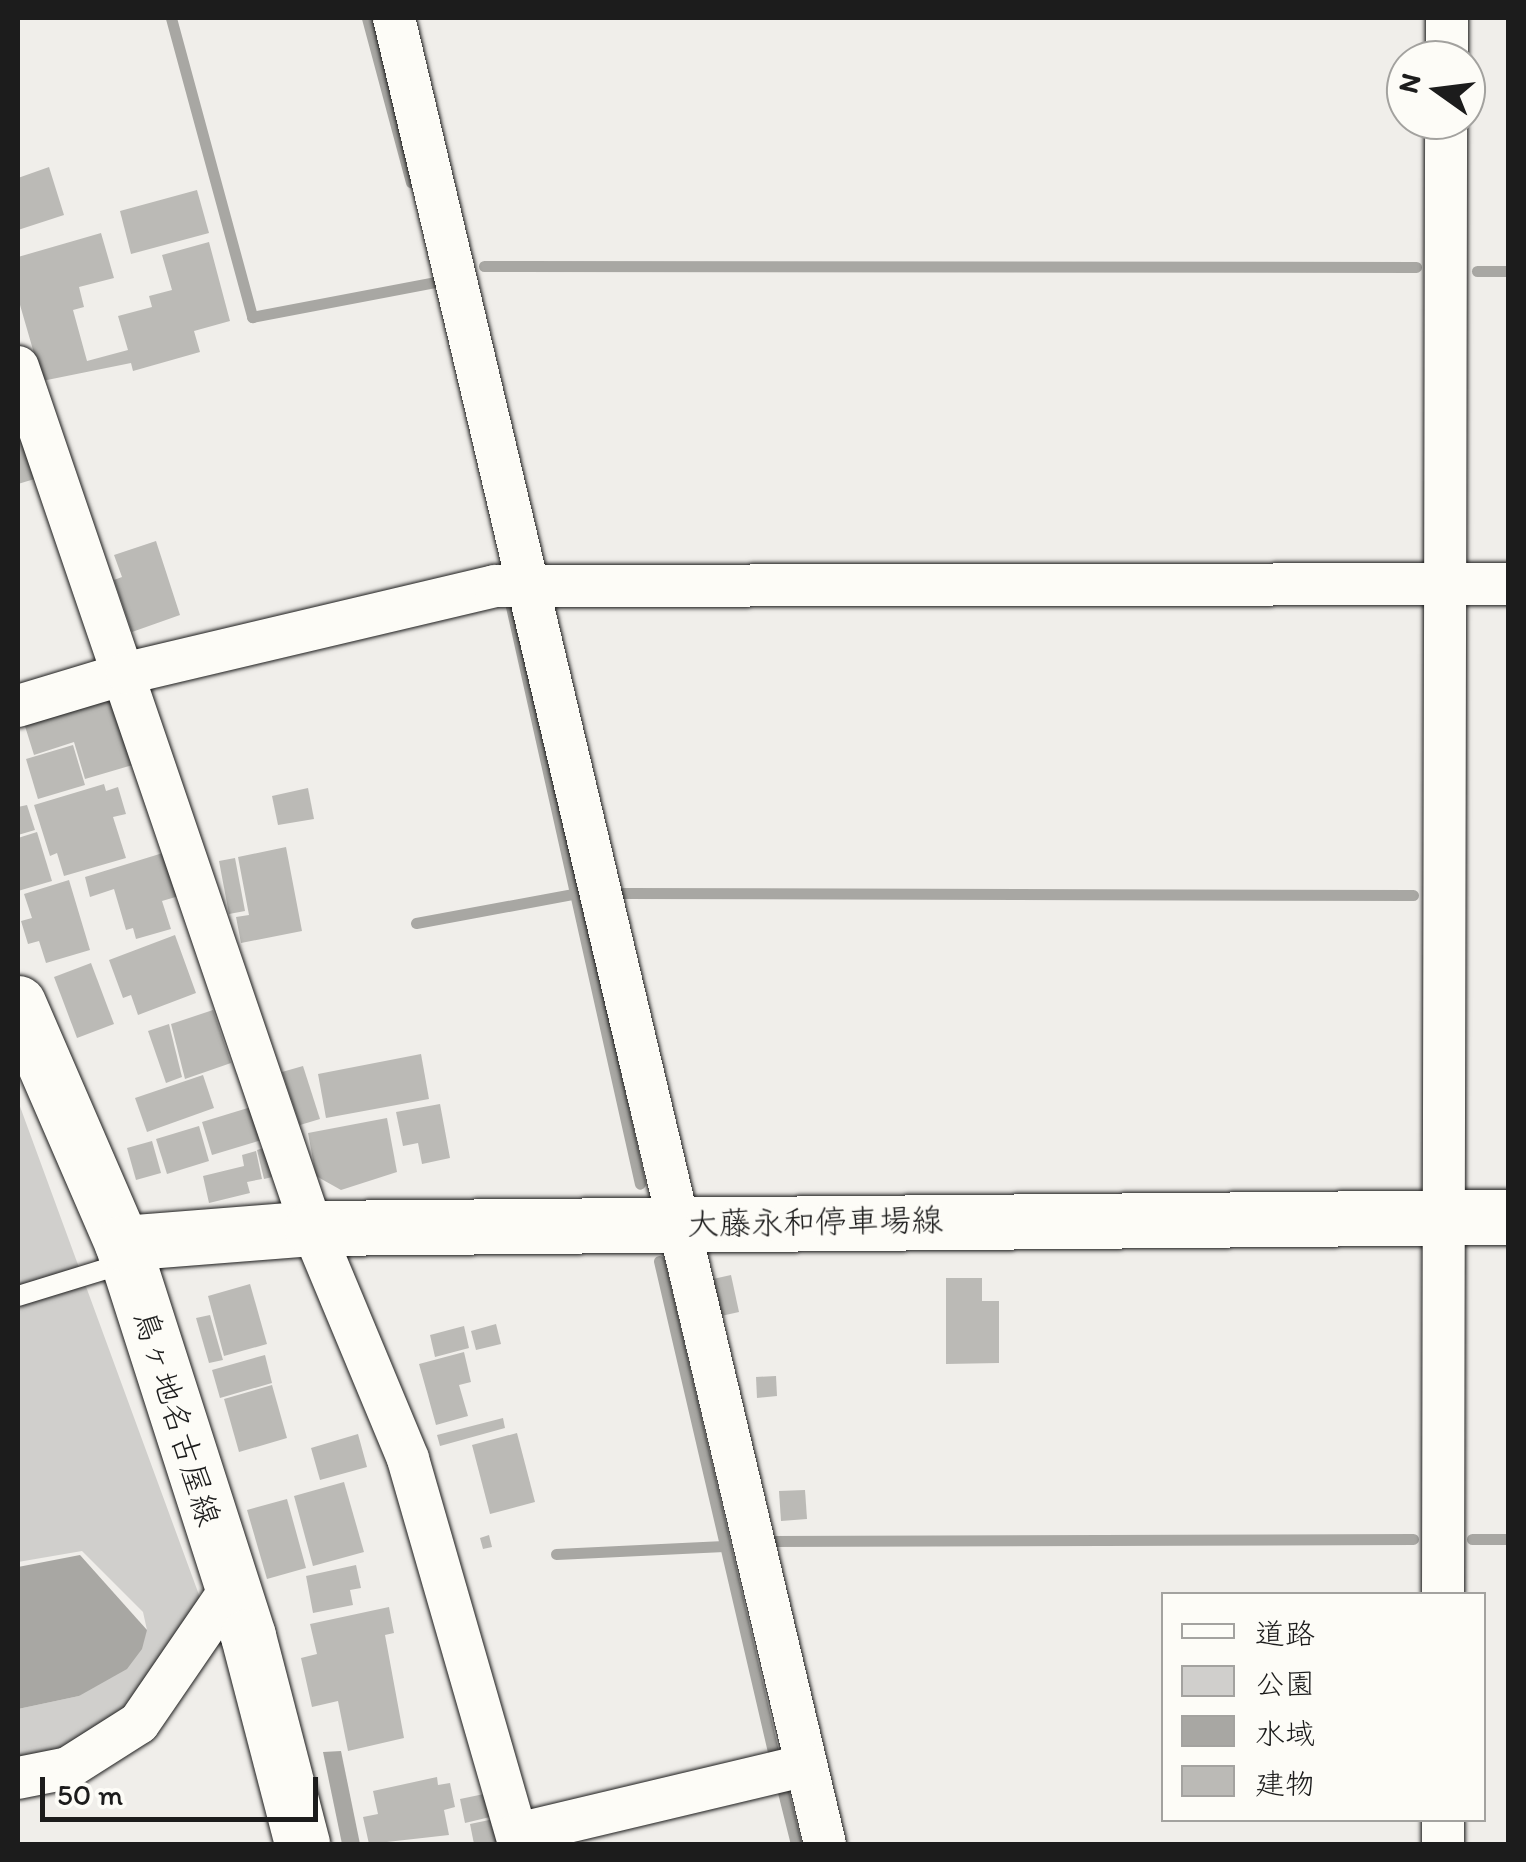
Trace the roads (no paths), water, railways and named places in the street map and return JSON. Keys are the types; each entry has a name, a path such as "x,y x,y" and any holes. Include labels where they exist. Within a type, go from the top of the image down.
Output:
{"main road":[{"name":"鳥ヶ地名古屋線","path":"18,1002 125,1252 230,1590 302,1844"},
{"name":"大藤永和停車場線","path":"125,1252 312,1228 1508,1217"}],"street":[{"path":"394,18 674,1223 825,1844"},
{"path":"1443,1592 1446,140"},
{"path":"18,367 127,673 312,1228 408,1459 518,1839 806,1765"},
{"path":"18,706 127,673 494,586 1508,584"},
{"path":"18,1778 68,1768 138,1724 230,1590"}],"lane":[{"path":"18,1296 125,1252"}],"water":[{"path":"80,1555 147,1630 142,1649 127,1669 79,1696 18,1709 18,1567"},
{"path":"341,1751 360,1844 342,1844 323,1752"}],"waterway":[{"path":"171,18 252,317 435,282"},
{"path":"367,18 411,182"},
{"path":"484,266 1416,267"},
{"path":"1477,271 1508,271"},
{"path":"510,602 640,1184"},
{"path":"623,893 1413,895"},
{"path":"416,923 573,894"},
{"path":"659,1261 774,1756"},
{"path":"771,1541 1413,1539"},
{"path":"1472,1539 1508,1539"},
{"path":"556,1554 724,1546"},
{"path":"780,1780 796,1844"}]}
